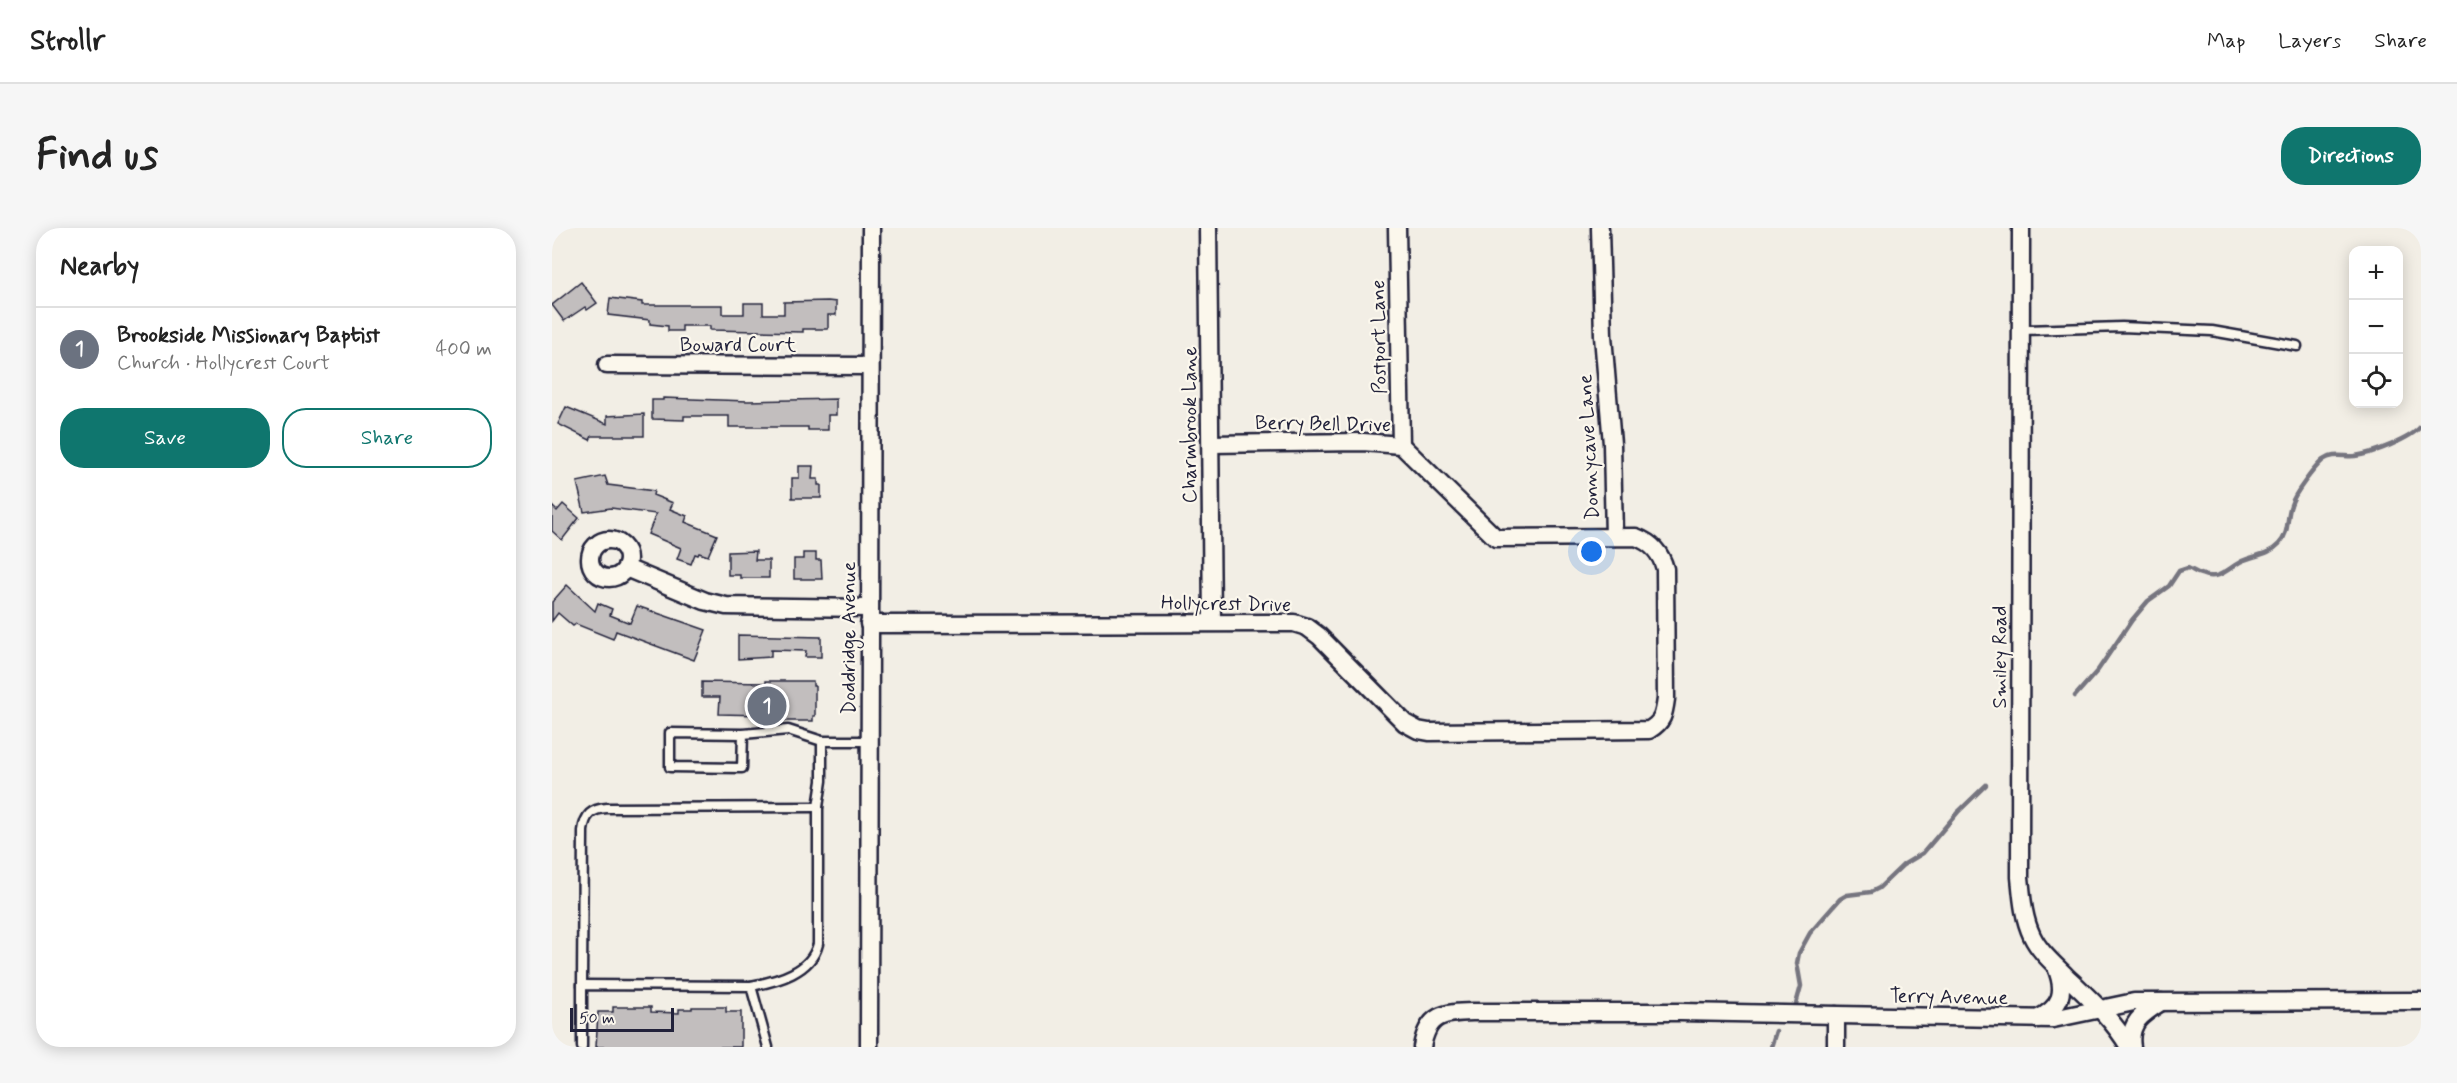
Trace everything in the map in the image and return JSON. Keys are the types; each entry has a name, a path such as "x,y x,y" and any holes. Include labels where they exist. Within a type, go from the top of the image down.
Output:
{"street":[{"name":"Doddridge Avenue","path":"869,1047 871,228"},
{"name":"Charmbrook Lane","path":"1208,228 1212,622"},
{"name":"Postport Lane","path":"1397,228 1401,446"},
{"name":"Donnycave Lane","path":"1600,228 1603,336 1612,454 1614,537 1636,537 1650,544 1659,554 1665,569 1666,699 1664,716 1659,725 1649,730"},
{"name":"Smiley Road","path":"2021,228 2020,877 2023,910 2032,937 2056,966 2101,1010 2131,1047"},
{"name":"Boward Court","path":"607,365 869,366"},
{"name":"Berry Bell Drive","path":"1211,444 1363,442 1401,446 1496,538 1614,537"},
{"name":"Hollycrest Drive","path":"626,568 705,601 726,606 869,616 1294,623 1307,627 1319,636 1405,723 1418,730 1429,732 1649,730"},
{"path":"2037,1019 2053,1011 2059,1000 2061,980 2056,966"},
{"name":"Terry Avenue","path":"1422,1047 1425,1030 1431,1022 1441,1016 1474,1012 1680,1012 2053,1019 2134,1002 2421,1001"},
{"path":"2131,1047 2130,1036 2138,1017 2161,1002"},
{"path":"1836,1016 1836,1047"}],"lane":[{"path":"2021,330 2122,327 2212,331 2297,346"},
{"path":"743,734 742,768 670,767 670,734 743,734 788,730 822,741 869,741"},
{"path":"582,985 752,986 779,979 803,968 816,953 818,944 818,807 822,781 822,741"},
{"path":"582,1047 583,831 584,820 590,812 607,808 818,807"},
{"path":"752,986 768,1047"}],"building":[{"path":"581,282 597,303 587,310 585,307 564,321 552,305"},
{"path":"610,298 642,302 642,305 722,305 722,314 744,314 744,303 763,303 763,314 784,314 784,302 828,301 836,302 836,315 828,315 828,329 803,329 803,332 710,330 710,326 682,326 682,331 668,331 668,326 650,324 650,320 608,315"},
{"path":"663,398 748,401 836,399 836,415 828,415 828,430 808,430 808,427 729,427 729,416 684,416 684,420 652,419 652,400 663,400"},
{"path":"566,407 607,424 607,416 644,414 644,436 592,436 590,440 558,424"},
{"path":"799,466 813,466 812,479 818,479 818,485 821,485 821,498 792,498 792,478 799,478"},
{"path":"605,476 608,485 654,491 653,495 673,503 670,509 687,516 685,522 717,535 708,556 695,554 691,564 677,559 681,548 648,534 656,514 611,508 584,512 577,482"},
{"path":"563,504 579,518 562,540 552,531 552,506 557,511"},
{"path":"756,551 755,560 769,560 769,578 740,578 740,575 728,575 728,552"},
{"path":"803,553 816,553 816,560 821,560 822,579 794,579 794,559 803,559"},
{"path":"567,585 595,611 598,603 612,609 610,615 630,623 637,606 706,630 694,660 616,631 613,639 576,624 573,626 558,613 552,621 552,602"},
{"path":"738,635 821,637 821,657 805,657 806,651 771,650 771,657 738,659"},
{"path":"766,681 813,681 815,716 813,716 813,721 779,721 779,724 764,726 764,715 719,714 720,697 702,697 702,682 766,683"},
{"path":"613,1007 651,1007 651,1012 679,1013 679,1009 692,1009 692,1007 726,1007 726,1012 741,1012 741,1047 596,1047 598,1012 613,1012"}],"waterway":[{"path":"2075,696 2098,670 2132,620 2148,601 2169,586 2179,571 2188,568 2207,576 2218,575 2242,561 2271,550 2285,535 2296,494 2323,460 2335,456 2362,455 2380,449 2409,436 2421,426"},
{"path":"1796,1004 1801,986 1797,963 1799,953 1810,933 1840,899 1847,895 1871,892 1879,888 1903,865 1923,853 1958,812 1986,785"},
{"path":"1771,1047 1776,1031"}],"place":[{"name":"Brookside Missionary Baptist","path":"767,706"}]}
